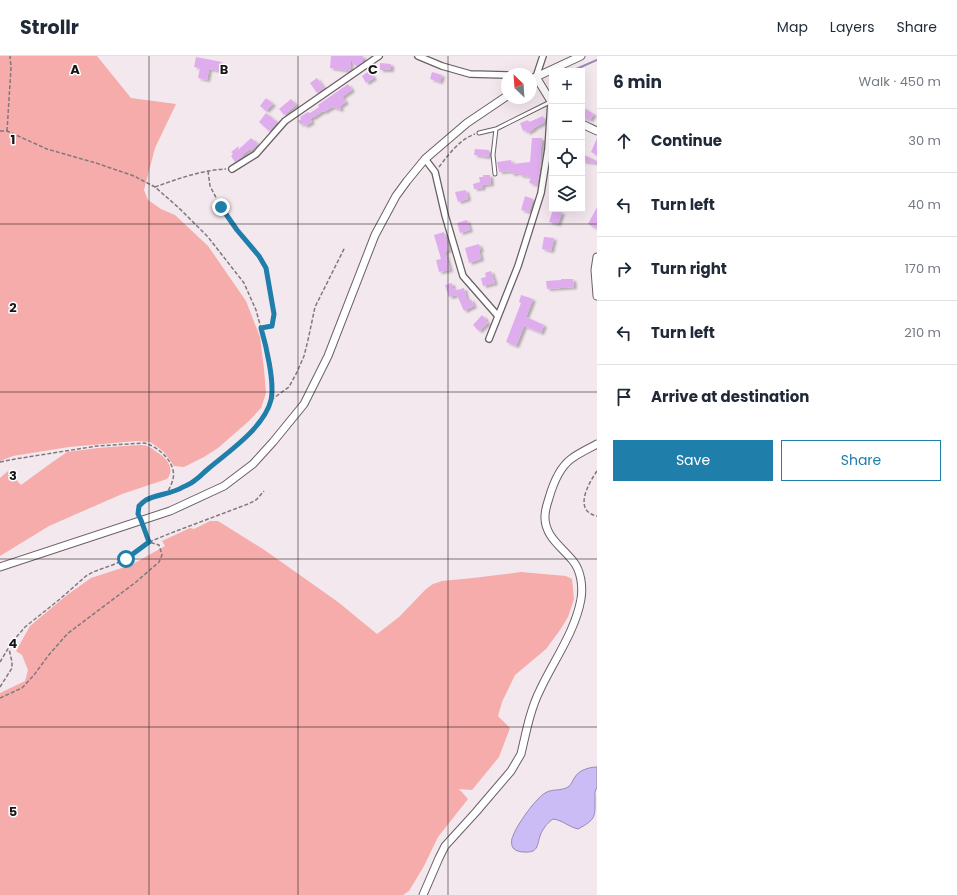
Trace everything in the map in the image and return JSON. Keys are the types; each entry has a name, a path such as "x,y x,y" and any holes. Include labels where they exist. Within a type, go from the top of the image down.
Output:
{"street":[{"path":"232,169 256,154 285,121 379,56"},
{"path":"418,56 442,66 470,74 501,75"},
{"path":"537,69 543,56"},
{"path":"537,76 581,56"},
{"path":"537,83 549,98"},
{"path":"0,566 170,511 224,486 253,464 304,404 328,356 375,235 396,196 406,181 425,160 467,123 501,100"},
{"path":"489,339 518,266 541,193 548,149 552,104"},
{"path":"585,126 597,132"},
{"path":"425,160 435,172 463,276 498,316"},
{"path":"597,257 595,270 597,296"},
{"path":"424,895 438,858 445,846 476,812 518,761 532,710 539,691 578,612 581,597 580,576 573,561 556,544 550,534 544,517 550,494 557,475 562,468 570,460 597,444"}],"lane":[{"path":"479,133 496,129 549,103"},
{"path":"495,174 493,155 496,129"}],"path":[{"path":"7,131 11,68 10,56"},
{"path":"0,131 7,131 47,150 96,162 134,176 155,187 179,208 208,237 226,258 244,283 256,310 271,372 271,400 266,411 252,431 195,481 181,489 145,500 139,506 138,514 149,542"},
{"path":"435,172 451,150 468,137 479,133"},
{"path":"155,187 216,169 232,169"},
{"path":"208,171 210,186 221,207 237,230 259,256 266,268 274,314 272,326 261,328"},
{"path":"271,400 289,387 297,372 304,356 315,307 345,248"},
{"path":"0,462 97,446 144,443 151,445 162,452 172,466 174,472 173,479 167,493"},
{"path":"597,471 593,476 585,494 584,505 588,512 597,516"},
{"path":"0,662 25,626 60,599 86,576 126,559 149,542 248,504 256,500 264,491"},
{"path":"0,698 22,688 66,634 136,582 160,562 162,555 158,545 149,542"},
{"path":"0,687 12,668 9,648"}],"shaded area":[{"path":"0,56 97,56 131,98 176,104 155,148 144,190 148,200 161,209 175,215 208,246 246,301 260,337 266,393 261,408 249,421 218,448 184,467 174,466 164,452 150,442 136,441 69,447 13,456 0,461"},
{"path":"139,445 150,447 163,456 170,467 170,475 167,479 122,494 49,526 0,556 0,478 8,471 21,485 67,452"},
{"path":"210,521 218,521 263,549 338,602 377,634 399,617 426,589 433,584 442,581 521,572 566,576 572,579 574,599 568,617 560,630 546,649 515,675 502,702 498,716 510,728 499,757 472,790 459,789 468,799 438,837 424,866 409,891 403,895 0,895 0,693 25,681 28,670 22,655 16,651 30,626 67,595 91,578 131,565 165,546 162,541 190,528 194,529"},
{"path":"597,767 595,813 589,822 578,829 553,819 543,829 534,850 523,852 517,851 513,848 512,838 515,831 527,812 538,799 547,792 568,787 582,771 588,768"}],"building":[{"path":"331,56 363,56 363,62 359,65 354,65 351,59 350,71 330,68"},
{"path":"196,57 222,62 220,71 209,69 207,80 198,78 200,68 194,67"},
{"path":"380,63 391,64 391,70 380,70"},
{"path":"369,71 374,78 366,83 362,76"},
{"path":"432,72 442,75 440,82 430,79"},
{"path":"317,78 324,88 317,93 310,83"},
{"path":"348,84 352,90 342,97 346,102 340,106 341,110 332,107 310,119 312,122 305,126 303,123 301,125 298,121 301,119 300,117 319,107 318,105"},
{"path":"266,98 273,104 266,111 260,106"},
{"path":"291,99 296,105 284,115 279,109"},
{"path":"585,109 594,114 590,120 586,119"},
{"path":"266,113 277,122 269,131 259,122"},
{"path":"543,116 545,122 527,133 526,130 523,131 520,123 528,120 529,122"},
{"path":"251,138 258,144 235,162 231,156 233,154 231,152 239,146 238,150"},
{"path":"532,138 542,138 540,169 537,185 529,183 531,177 519,175 520,173 511,174 511,171 499,172 497,162 511,160 512,164 530,162"},
{"path":"597,138 597,155 591,152"},
{"path":"475,149 489,150 488,157 474,155"},
{"path":"585,155 597,161 597,163 585,161"},
{"path":"483,175 490,175 491,184 482,185 483,188 474,189 473,184 480,182 479,177 483,177"},
{"path":"466,190 468,199 458,202 455,192"},
{"path":"525,196 533,199 529,212 521,210"},
{"path":"597,207 597,229 588,224"},
{"path":"552,212 562,212 558,224 549,222"},
{"path":"467,220 470,230 460,233 457,223"},
{"path":"444,232 449,250 445,252 450,270 439,272 436,260 441,259 434,235"},
{"path":"544,237 554,238 551,251 542,249"},
{"path":"479,244 481,259 469,263 465,248"},
{"path":"491,271 495,283 483,286 481,278 486,277 485,273"},
{"path":"573,279 574,287 547,289 546,281"},
{"path":"452,283 453,288 457,290 464,288 467,301 471,299 474,306 464,311 457,295 449,297 445,285"},
{"path":"521,295 533,299 526,317 544,325 541,333 524,326 516,346 506,342 521,303 519,302"},
{"path":"482,315 488,323 479,331 473,325"}],"waterway":[{"path":"579,68 597,60"}],"route":[{"path":"126,559 149,542 138,514 139,506 145,500 181,489 195,481 252,431 260,421 271,400 271,372 261,328 272,326 274,314 266,268 259,256 237,230 221,207"}]}
